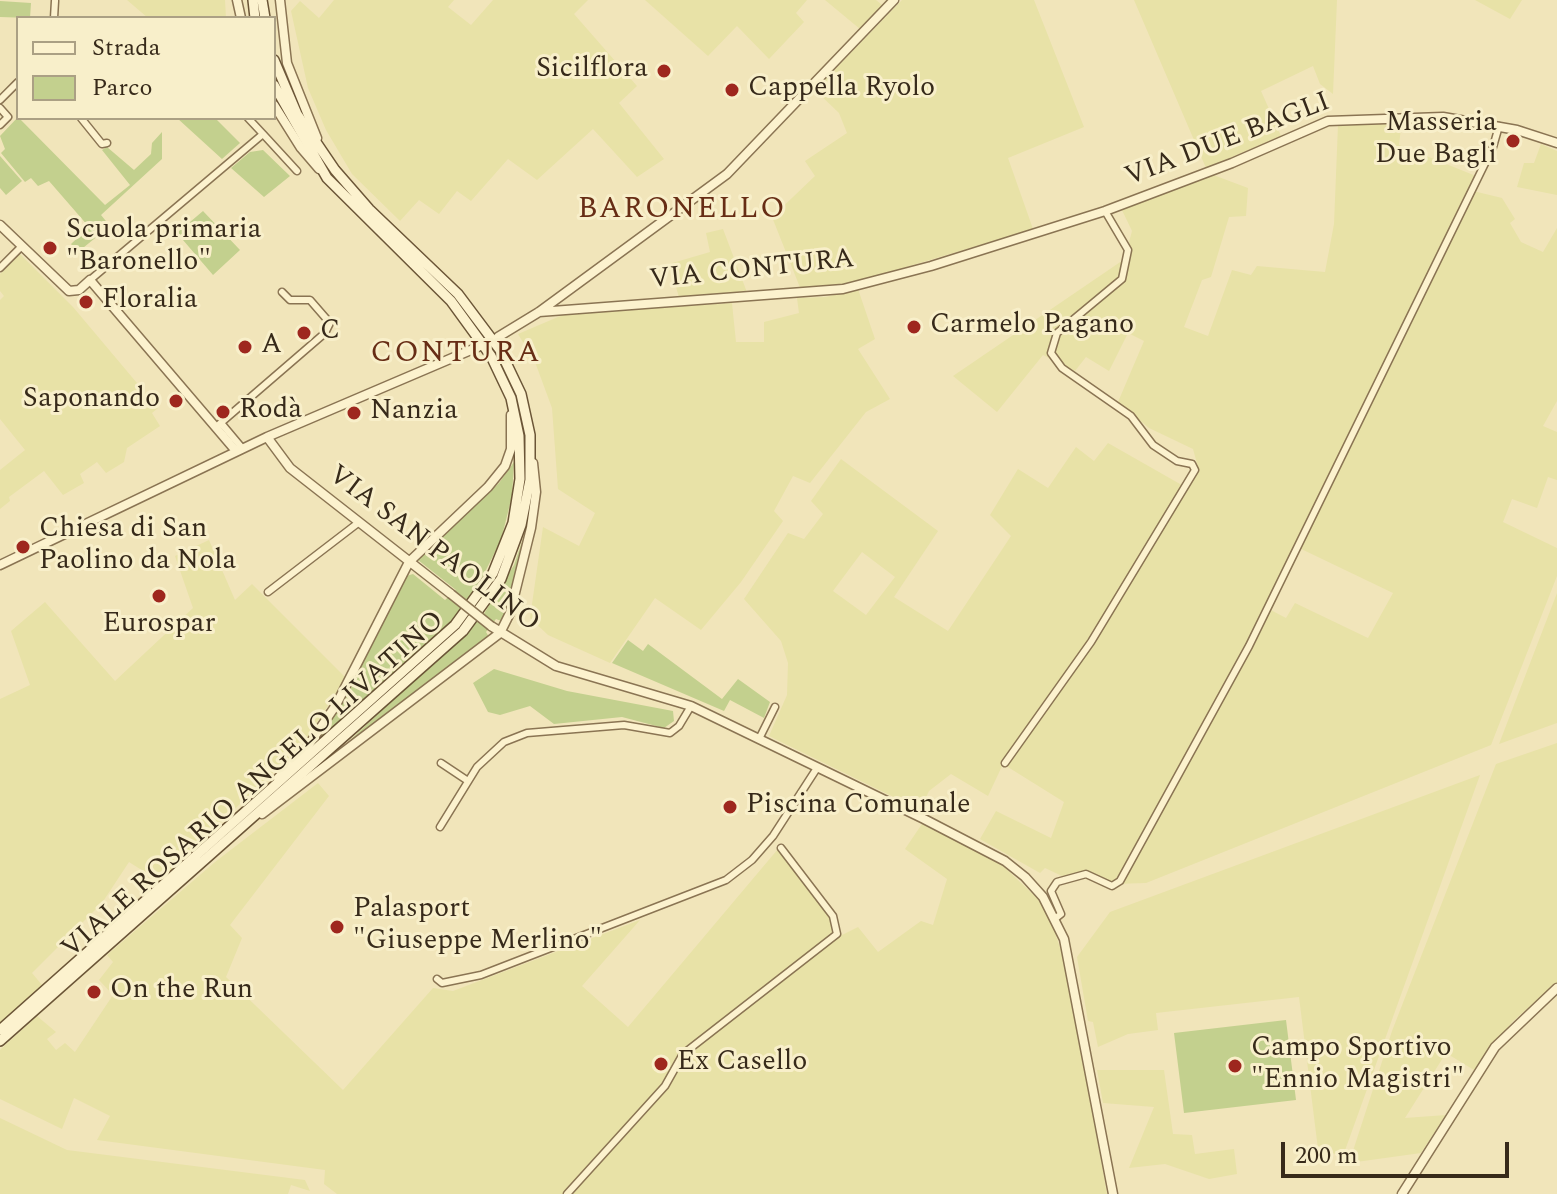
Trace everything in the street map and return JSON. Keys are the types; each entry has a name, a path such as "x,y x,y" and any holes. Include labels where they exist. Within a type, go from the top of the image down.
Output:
{"main road":[{"name":"VIALE ROSARIO ANGELO LIVATINO","path":"0,1030 393,696 478,613 501,579 516,544 528,491 531,449 521,394 485,328 458,294 331,174 297,114 276,65"},
{"name":"VIALE ROSARIO ANGELO LIVATINO","path":"0,1041 436,643 483,589 507,541 519,490 520,449 511,398 491,356 463,315 331,174 276,88"}],"street":[{"path":"280,0 282,35 295,89 331,174"},
{"path":"498,337 539,312 727,174 894,0"},
{"path":"0,100 16,84"},
{"path":"0,108 8,117 0,125"},
{"path":"276,108 301,148 331,174"},
{"name":"VIA DUE BAGLI","path":"1105,211 1232,163 1328,121 1443,117 1499,126 1557,143"},
{"path":"83,120 102,144 107,143"},
{"path":"250,120 297,171"},
{"path":"1056,918 1061,914 1051,891 1057,882 1086,874 1112,886 1120,881 1249,646 1493,147 1499,126"},
{"path":"0,225 69,291 79,290 263,134"},
{"path":"1005,763 1091,642 1195,470 1192,464 1177,461 1153,445 1131,416 1062,368 1051,353 1057,333 1118,285 1126,269 1126,244 1105,211"},
{"name":"VIA CONTURA","path":"539,312 834,291 931,266 1105,211"},
{"path":"0,268 22,246"},
{"path":"90,280 239,450"},
{"path":"218,425 325,333 330,323 310,300 290,300 282,292"},
{"path":"0,565 267,437 478,347"},
{"path":"238,825 306,749 321,727 347,686 409,562 488,487 505,466 511,449 511,398"},
{"name":"VIA SAN PAOLINO","path":"267,437 290,468 358,523 500,633 544,660 575,673 653,692 691,706 1005,861 1043,897 1056,918 1071,964 1113,1194"},
{"path":"238,825 336,761 500,633 510,613 536,503 531,449"},
{"path":"268,592 358,523"},
{"path":"440,827 468,781 494,748 515,736 547,730 624,725 670,733 679,726 691,706"},
{"path":"759,739 775,707"},
{"path":"441,763 468,781"},
{"path":"437,979 442,983 481,975 726,880 752,860 773,836 817,768"},
{"path":"567,1194 665,1086 676,1061 837,934 833,916 781,848"},
{"path":"1402,1194 1495,1047 1557,988"}],"shaded area":[{"path":"127,0 225,0 226,16 146,16"},
{"path":"334,0 454,0 448,7 471,25 493,0 588,0 574,14 637,86 619,103 664,159 637,177 593,129 537,180 508,159 471,201 457,191 439,214 419,200 400,221 352,174 326,130 308,88 291,11 300,1 319,18"},
{"path":"645,0 807,0 796,13 804,22 769,59 737,26 708,56"},
{"path":"825,0 876,0 882,5 860,29"},
{"path":"902,0 1034,0 1084,127 1008,158 1033,229 843,286 801,290 772,217 815,176 805,161 847,133 839,113 815,90"},
{"path":"1134,0 1337,0 1333,94 1320,84 1313,66 1261,91 1281,136 1206,168"},
{"path":"1475,0 1522,0 1510,19"},
{"path":"1402,119 1399,145 1476,176 1469,190 1502,198 1515,219 1510,223 1521,242 1543,252 1557,228 1557,401 1543,426 1557,432 1557,480 1548,477 1537,508 1512,499 1503,522 1557,548 1557,576 1491,745 1146,883 1114,884 1089,872 1062,876 1045,868 1040,873 980,839 996,811 1051,838 1064,802 1003,764 988,796 951,774 929,791 920,810 769,736 787,695 788,663 781,641 744,599 788,533 804,539 823,514 811,501 841,459 938,531 894,597 948,631 1011,536 990,515 1018,469 1048,488 1076,447 1094,461 1108,443 1187,488 1198,467 1193,449 1149,428 1118,402 1144,341 1128,333 1109,371 1086,357 1075,371 1043,355 997,412 953,376 1132,254 1129,242 1132,231 1121,208 1208,173 1248,188 1246,216 1229,217 1211,277 1202,280 1184,327 1208,336 1232,270 1251,275 1257,266 1325,272 1334,224 1338,125","holes":["1295,546 1393,593 1368,638 1295,603 1286,618 1265,607","862,552 895,577 866,615 833,591"]},
{"path":"1541,144 1557,151 1557,195 1517,187 1524,163 1534,163"},
{"path":"723,229 748,295 679,297 669,264 710,252 706,233"},
{"path":"20,254 73,307 158,408 152,413 160,426 127,448 124,462 106,473 97,462 80,474 84,483 63,495 44,471 9,497 10,501 0,509 0,470 25,450 0,419 0,300 4,296 0,291 0,274"},
{"path":"858,289 875,339 858,349 890,399 866,412 810,483 793,476 774,511 783,521 741,582 701,630 655,598 610,663 548,635 530,618 543,527 579,546 595,513 558,489 552,408 535,362 518,334 565,314 732,303 736,342 764,342 764,322 799,313 797,298 826,297"},
{"path":"209,540 235,600 252,584 346,678 303,744 159,881 129,862 102,903 32,973 42,985 0,1023 0,699 30,685 11,631 45,602 115,681 193,608 175,556"},
{"path":"1557,593 1557,723 1499,744"},
{"path":"1557,743 1557,983 1513,1021 1474,1070 1446,1053 1405,1118 1446,1115 1421,1153 1349,1163 1392,1031 1496,764"},
{"path":"1480,775 1343,1156 1318,1149 1299,997 1156,1013 1158,1030 1128,1034 1098,1047 1093,1022 1088,1021 1077,957 1110,912"},
{"path":"318,783 329,796 230,925 242,938 226,977 343,1090 433,988 453,991 640,920 582,986 628,1027 778,849 842,935 858,927 878,952 921,921 933,925 947,879 905,849 922,824 1001,864 1039,900 1051,920 1066,966 1107,1194 337,1194 324,1184 325,1170 97,1140 110,1116 74,1098 62,1129 0,1099 0,1050 37,1016 56,1032 47,1039 56,1050 65,1043 75,1052 113,995 99,980 113,962 107,955 215,862"},
{"path":"1097,1070 1164,1070 1173,1134 1192,1135 1195,1154 1234,1149 1237,1174 1209,1179 1165,1164 1129,1168 1154,1107 1103,1103"},
{"path":"0,1118 67,1150 305,1180 310,1191 291,1185 288,1194 0,1194"}],"green space":[{"path":"0,1 31,3 30,16 0,17"},
{"path":"16,119 21,120 105,205 130,185 102,150 107,147 134,170 151,154 152,143 162,132 162,159 101,215 110,226 78,252 71,244 89,227 49,181 38,186 31,178 25,182 1,153 5,149 0,136"},
{"path":"179,120 217,120 240,143 222,159"},
{"path":"263,150 290,176 264,197 231,168 250,152"},
{"path":"0,156 22,181 6,195 0,188"},
{"path":"203,211 240,250 213,275 177,233"},
{"path":"514,462 512,496 501,540 478,586 451,622 315,743 340,707 406,576 413,574 445,600 456,590 418,560 499,483"},
{"path":"530,518 508,609 501,621 496,619 486,632 489,637 332,757 482,617 514,565"},
{"path":"628,640 643,651 648,644 722,699 738,679 770,702 764,718 730,700 724,711 612,663"},
{"path":"494,669 567,691 673,711 674,721 664,728 622,717 554,724 530,706 500,715 488,712 473,683"},
{"name":"Campo Sportivo \"Ennio Magistri\"","path":"1286,1020 1296,1100 1184,1113 1174,1033"}],"place":[{"name":"Sicilflora","path":"664,71"},
{"name":"Cappella Ryolo","path":"732,90"},
{"name":"Masseria Due Bagli","path":"1513,141"},
{"name":"Scuola primaria \"Baronello\"","path":"50,248"},
{"name":"Floralia","path":"86,302"},
{"name":"Carmelo Pagano","path":"914,327"},
{"name":"C","path":"304,333"},
{"name":"A","path":"245,347"},
{"name":"Saponando","path":"176,401"},
{"name":"Rodà","path":"223,412"},
{"name":"Nanzia","path":"354,413"},
{"name":"Chiesa di San Paolino da Nola","path":"23,547"},
{"name":"Eurospar","path":"159,596"},
{"name":"Piscina Comunale","path":"730,807"},
{"name":"Palasport \"Giuseppe Merlino\"","path":"337,927"},
{"name":"On the Run","path":"94,992"},
{"name":"Ex Casello","path":"661,1064"},
{"name":"Campo Sportivo \"Ennio Magistri\"","path":"1235,1066"}],"district":[{"name":"BARONELLO","path":"682,211"},
{"name":"CONTURA","path":"456,355"}]}
